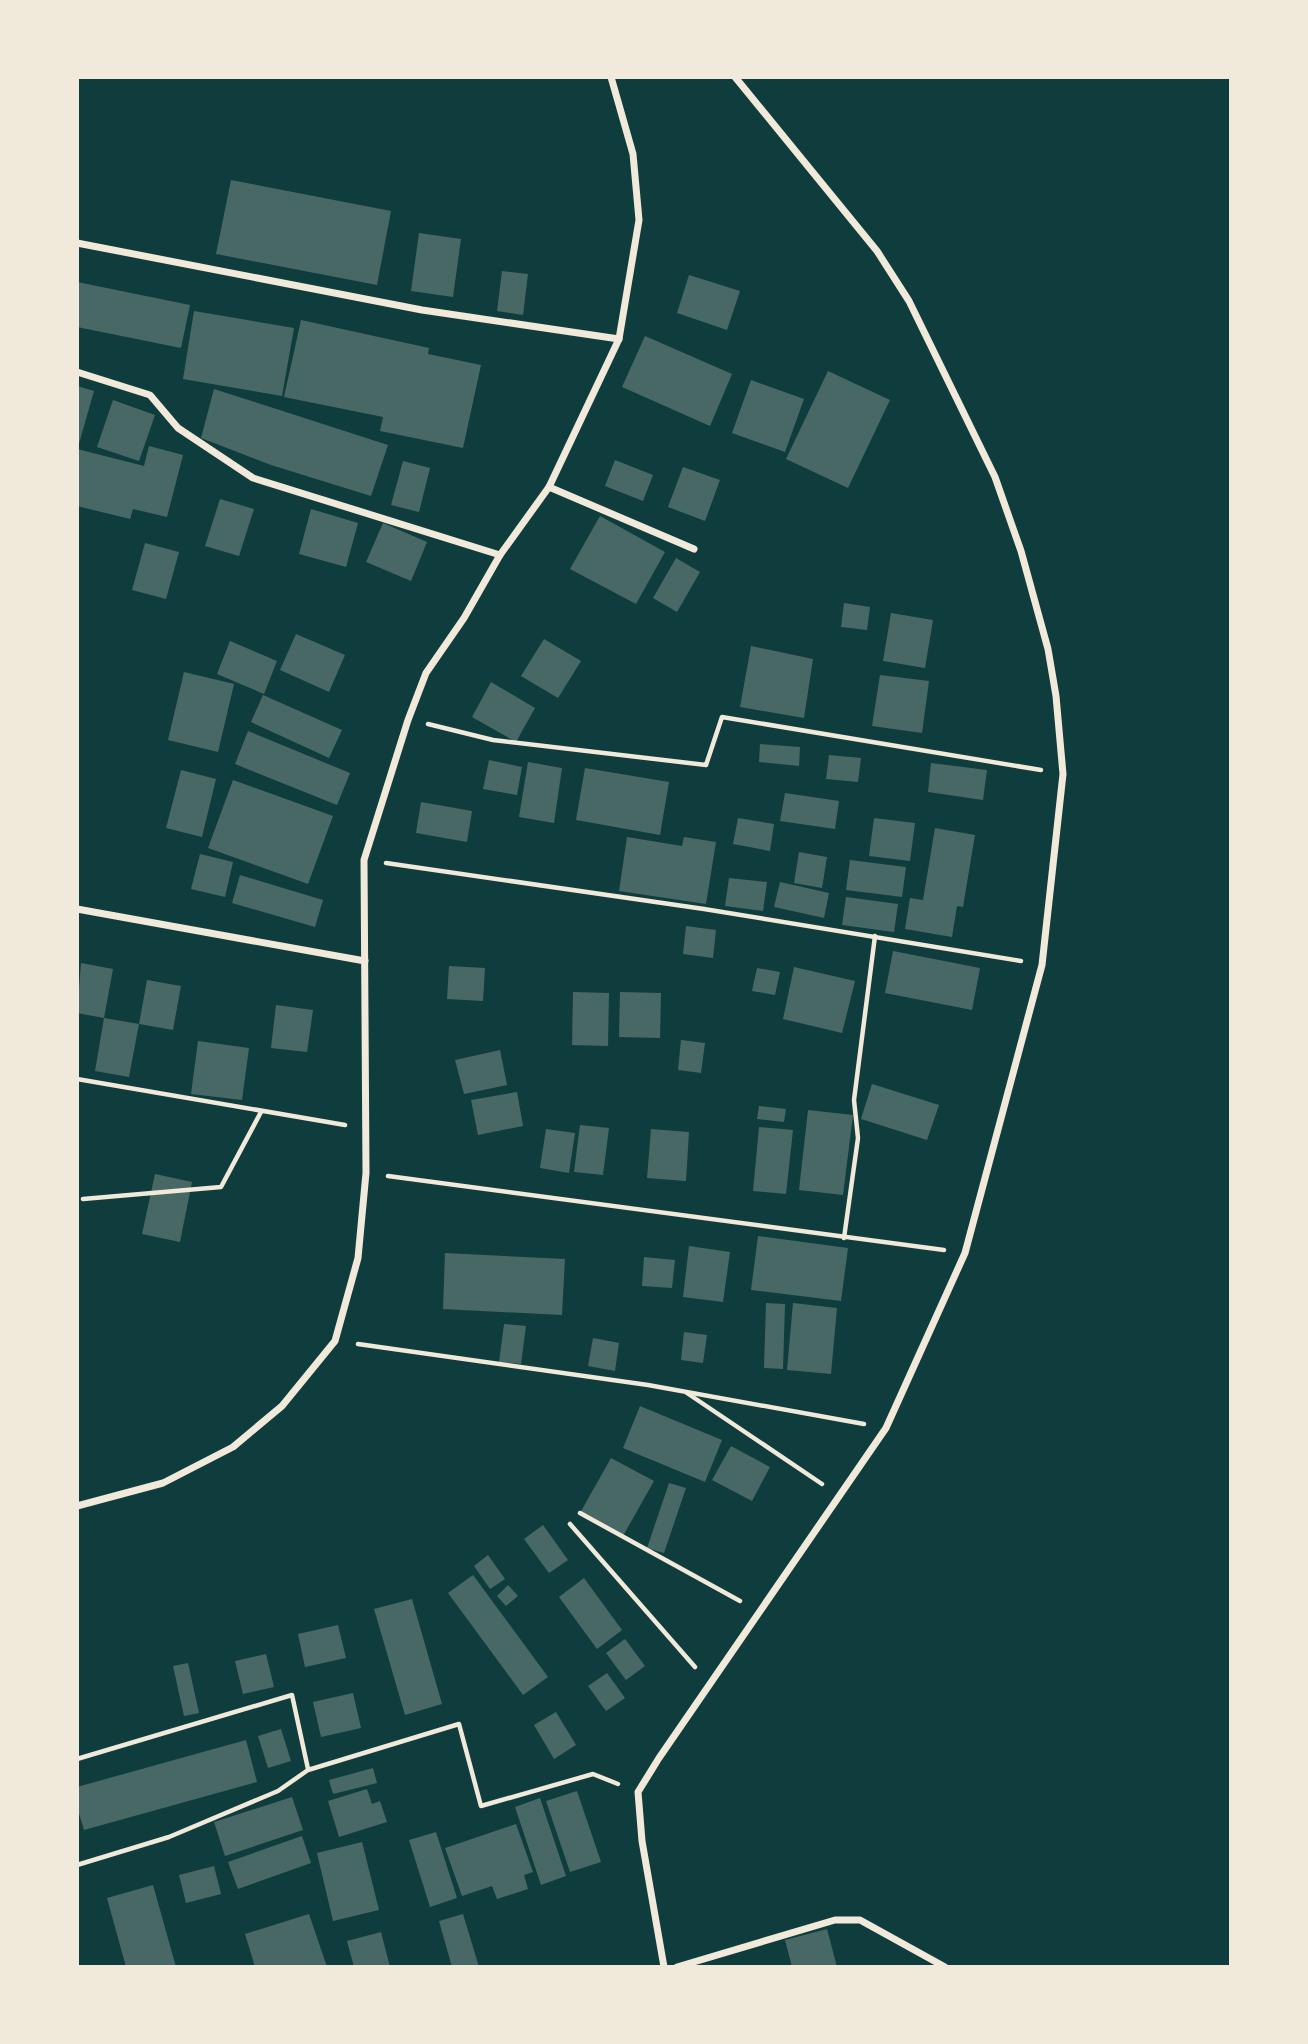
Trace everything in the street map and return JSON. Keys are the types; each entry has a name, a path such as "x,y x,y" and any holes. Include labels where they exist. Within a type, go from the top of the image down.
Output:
{"street":[{"path":"77,1506 163,1483 233,1447 282,1406 335,1341 358,1258 366,1173 364,860 408,720 426,673 464,618 500,555 549,487 619,339 639,220 633,154 611,77"},
{"path":"664,1967 642,1841 638,1792 886,1428 964,1253 1042,965 1063,774 1056,696 1048,649 1021,551 995,477 909,301 877,251 735,77"},
{"path":"77,243 422,310 619,339"},
{"path":"77,372 150,395 178,428 253,478 500,555"},
{"path":"549,487 694,549"},
{"path":"77,909 365,961"},
{"path":"677,1967 835,1920 860,1920 944,1967"}],"path":[{"path":"408,720 493,740 706,765 722,717 1063,774"},
{"path":"364,860 875,936 1042,965"},
{"path":"845,1238 858,1138 854,1100 875,936"},
{"path":"77,1079 261,1112 365,1127"},
{"path":"83,1199 221,1187 261,1112"},
{"path":"366,1173 964,1253"},
{"path":"335,1341 684,1391 886,1428"},
{"path":"684,1391 839,1496"},
{"path":"580,1513 760,1611"},
{"path":"570,1524 710,1684"},
{"path":"77,1759 292,1695 308,1770"},
{"path":"77,1865 169,1837 278,1791 308,1770 458,1724 481,1806 593,1774 638,1792"}],"building":[{"path":"231,180 391,211 377,285 216,254"},
{"path":"419,233 461,239 453,297 411,291"},
{"path":"502,271 528,274 523,315 497,311"},
{"path":"689,275 740,291 727,330 677,313"},
{"path":"77,282 190,305 181,348 77,327"},
{"path":"194,311 294,328 282,396 183,379"},
{"path":"301,320 429,348 428,354 481,365 463,448 380,431 383,417 284,397"},
{"path":"645,336 732,374 710,426 622,387"},
{"path":"828,371 890,400 848,488 786,459"},
{"path":"751,380 804,399 785,452 732,433"},
{"path":"77,386 94,391 78,447 77,447"},
{"path":"214,389 388,445 371,496 271,465 201,438"},
{"path":"113,400 155,415 139,461 97,447"},
{"path":"149,446 183,455 167,517 133,509 130,519 77,506 77,449 144,466"},
{"path":"615,460 653,475 643,501 605,486"},
{"path":"403,461 430,468 419,512 391,505"},
{"path":"683,467 720,480 705,521 668,507"},
{"path":"220,499 254,509 239,556 205,546"},
{"path":"311,509 358,523 346,567 299,554"},
{"path":"600,516 665,552 636,604 570,569"},
{"path":"383,523 427,542 411,581 366,562"},
{"path":"145,543 179,552 166,599 132,590"},
{"path":"676,558 700,572 677,612 653,598"},
{"path":"844,603 870,607 867,630 841,627"},
{"path":"891,613 933,620 925,668 883,661"},
{"path":"296,634 345,655 329,692 280,670"},
{"path":"544,639 581,661 558,698 521,676"},
{"path":"230,641 277,661 264,694 217,674"},
{"path":"751,646 813,659 804,718 740,707"},
{"path":"184,672 234,684 218,752 168,740"},
{"path":"880,675 929,681 922,733 872,726"},
{"path":"491,682 535,708 516,742 472,717"},
{"path":"263,695 342,730 329,758 251,722"},
{"path":"248,731 350,773 337,805 235,764"},
{"path":"760,744 800,747 799,766 759,762"},
{"path":"829,755 861,758 858,782 826,779"},
{"path":"489,760 522,767 517,795 483,789"},
{"path":"528,762 562,768 554,823 519,817"},
{"path":"931,763 987,770 983,800 928,792"},
{"path":"585,768 669,782 660,835 576,820"},
{"path":"181,770 216,779 202,837 166,828"},
{"path":"233,780 333,816 308,884 208,848"},
{"path":"785,793 839,801 835,829 780,821"},
{"path":"421,802 472,811 467,842 416,833"},
{"path":"738,818 774,824 770,851 733,844"},
{"path":"874,818 915,823 910,861 869,856"},
{"path":"935,828 975,835 963,907 957,906 952,937 905,929 910,898 923,900"},
{"path":"627,837 682,846 684,837 716,842 706,904 619,891"},
{"path":"799,852 827,857 822,888 794,883"},
{"path":"200,854 233,862 225,897 191,889"},
{"path":"850,860 906,867 902,897 846,890"},
{"path":"240,875 323,900 315,927 232,903"},
{"path":"729,878 767,882 763,911 725,906"},
{"path":"780,882 829,893 824,918 774,907"},
{"path":"846,897 898,904 894,932 842,925"},
{"path":"686,926 716,930 713,958 683,954"},
{"path":"893,951 980,968 972,1010 885,993"},
{"path":"81,963 113,969 104,1018 77,1013"},
{"path":"449,966 485,968 483,1001 447,999"},
{"path":"794,967 855,981 842,1033 783,1019"},
{"path":"757,968 780,972 775,995 752,991"},
{"path":"147,980 181,986 173,1030 139,1024"},
{"path":"573,992 609,993 608,1046 572,1045"},
{"path":"620,992 661,993 660,1038 619,1037"},
{"path":"276,1005 313,1010 307,1052 271,1048"},
{"path":"104,1018 139,1024 129,1077 95,1071"},
{"path":"681,1040 705,1043 701,1073 678,1070"},
{"path":"198,1041 249,1048 242,1100 191,1094"},
{"path":"500,1050 507,1085 464,1094 455,1060"},
{"path":"872,1084 939,1105 927,1140 861,1119"},
{"path":"517,1092 523,1126 478,1135 471,1100"},
{"path":"759,1106 786,1109 784,1122 757,1119"},
{"path":"808,1110 853,1115 843,1195 799,1190"},
{"path":"580,1125 609,1128 603,1175 574,1172"},
{"path":"759,1127 793,1130 786,1194 753,1191"},
{"path":"546,1129 575,1133 569,1173 540,1168"},
{"path":"651,1129 689,1132 686,1181 647,1178"},
{"path":"155,1174 192,1182 180,1242 142,1234"},
{"path":"758,1236 848,1248 841,1301 751,1290"},
{"path":"689,1246 730,1252 723,1302 683,1297"},
{"path":"445,1253 565,1259 562,1315 443,1309"},
{"path":"644,1257 675,1260 672,1288 642,1286"},
{"path":"766,1303 785,1304 783,1369 764,1368"},
{"path":"793,1303 837,1308 831,1374 787,1370"},
{"path":"504,1324 526,1326 521,1364 499,1362"},
{"path":"684,1332 707,1335 703,1363 681,1360"},
{"path":"593,1338 619,1343 615,1371 588,1366"},
{"path":"640,1406 722,1440 705,1482 623,1448"},
{"path":"731,1446 770,1467 752,1501 712,1480"},
{"path":"611,1458 654,1481 623,1536 580,1513"},
{"path":"669,1483 686,1488 664,1553 647,1548"},
{"path":"543,1525 568,1560 549,1573 524,1539"},
{"path":"488,1555 505,1579 490,1589 474,1566"},
{"path":"473,1575 548,1677 523,1695 448,1593"},
{"path":"584,1578 622,1630 597,1649 559,1597"},
{"path":"508,1585 518,1596 506,1606 497,1596"},
{"path":"412,1599 442,1704 405,1715 374,1609"},
{"path":"338,1625 346,1658 305,1667 298,1634"},
{"path":"625,1639 645,1666 626,1680 606,1653"},
{"path":"266,1654 274,1687 243,1694 235,1661"},
{"path":"188,1663 199,1713 184,1716 173,1666"},
{"path":"607,1673 625,1698 606,1711 588,1686"},
{"path":"353,1693 361,1728 321,1737 313,1702"},
{"path":"556,1712 576,1745 554,1759 534,1725"},
{"path":"281,1729 291,1761 268,1768 258,1736"},
{"path":"246,1740 257,1782 84,1830 77,1807 77,1787"},
{"path":"373,1768 377,1783 333,1794 329,1780"},
{"path":"367,1789 372,1804 380,1801 387,1822 339,1837 328,1801"},
{"path":"577,1791 601,1862 570,1872 546,1801"},
{"path":"292,1797 303,1830 225,1856 214,1822"},
{"path":"540,1798 566,1876 541,1885 515,1807"},
{"path":"516,1824 533,1872 524,1875 528,1889 497,1899 492,1886 462,1896 445,1848"},
{"path":"436,1832 457,1898 430,1907 409,1840"},
{"path":"302,1836 311,1863 238,1889 228,1862"},
{"path":"362,1842 379,1910 333,1921 317,1853"},
{"path":"214,1866 221,1894 186,1903 179,1875"},
{"path":"153,1885 176,1967 126,1967 107,1898"},
{"path":"309,1914 327,1967 255,1967 245,1934"},
{"path":"463,1914 479,1967 452,1967 439,1921"},
{"path":"827,1929 837,1967 792,1967 785,1940"},
{"path":"381,1932 390,1967 354,1967 347,1941"}]}
